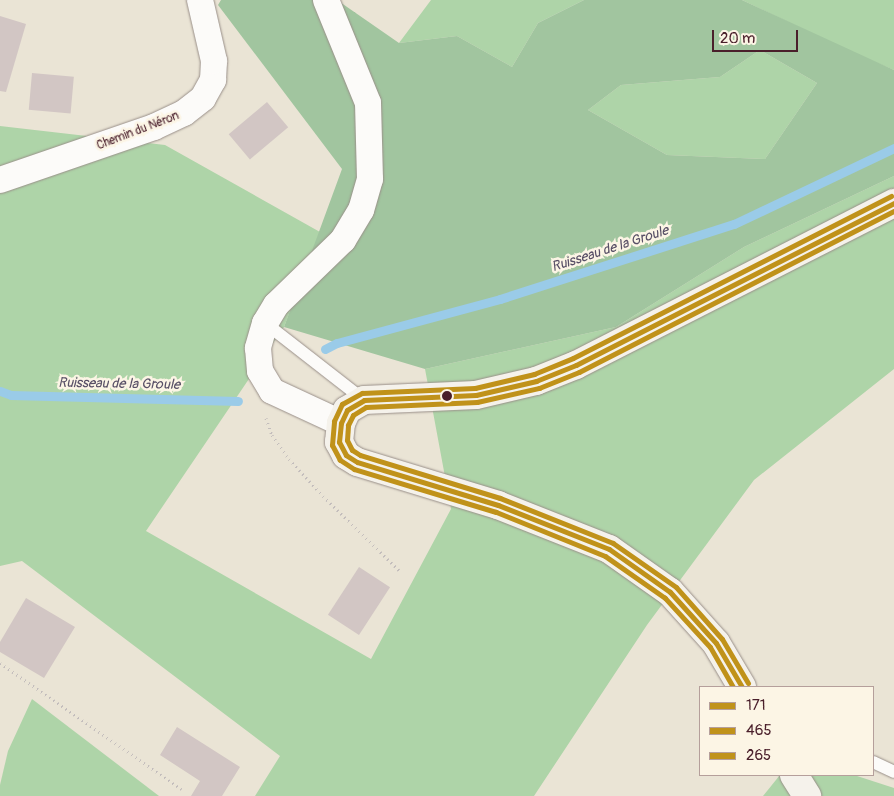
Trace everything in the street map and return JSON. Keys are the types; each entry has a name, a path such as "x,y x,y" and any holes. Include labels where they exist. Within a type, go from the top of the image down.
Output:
{"street":[{"name":"Chemin du Néron","path":"0,180 154,127 184,113 203,98 213,80 214,60 200,0"},
{"path":"326,0 368,103 370,179 361,210 343,240 276,305 265,323 258,348 260,371 272,391 341,423"},
{"path":"741,686 716,643 670,592 609,549 498,505 357,462 346,455 339,442 341,423 347,410 364,400 476,395 536,381 576,365 894,202"},
{"path":"795,776 807,796"}],"lane":[{"path":"265,323 364,400"},
{"path":"874,762 894,772"}],"path":[{"path":"272,391 262,407 272,435 289,459 402,572"},
{"path":"0,663 181,790"}],"green space":[{"path":"221,0 337,0 399,43 457,36 512,67 538,23 584,0 742,0 894,70 894,176 744,247 616,327 425,369 284,327 342,169 218,5","holes":["760,50 817,83 765,159 667,155 588,110 621,85 720,77"]},
{"path":"431,0 584,0 538,23 512,67 457,36 399,43"},
{"path":"742,0 894,0 894,70 856,54"},
{"path":"760,50 817,83 765,159 667,155 588,110 621,85 720,77"},
{"path":"0,126 165,145 320,232 284,327 146,531 371,659 451,509 425,369 616,327 744,247 894,176 894,369 754,480 647,625 534,796 255,796 280,756 22,561 0,566"},
{"path":"32,699 159,796 0,796 0,785 8,751"},
{"path":"779,776 857,776 894,788 894,796 763,796"}],"building":[{"path":"0,16 26,24 6,92 0,91"},
{"path":"32,73 74,77 71,114 29,110"},
{"path":"267,102 288,127 250,159 229,134"},
{"path":"359,567 390,587 359,635 328,615"},
{"path":"26,598 75,627 44,678 0,652 0,642"},
{"path":"177,727 240,767 222,796 191,796 200,781 160,755"}],"waterway":[{"name":"Ruisseau de la Groule","path":"325,349 337,343 500,299 734,224 894,148"},
{"name":"Ruisseau de la Groule","path":"0,391 11,395 238,401"}],"transit line":[{"name":"265","path":"732,686 710,647 665,598 605,556 496,512 354,469 340,460 332,445 334,421 342,404 362,393 475,388 534,374 573,358 891,196"},
{"name":"171","path":"741,686 716,643 670,592 609,549 498,505 357,462 346,455 339,442 341,423 347,410 364,400 476,395 536,381 576,365 894,203"},
{"name":"465","path":"748,683 722,639 676,587 613,543 500,498 360,455 352,450 347,440 348,425 353,415 366,407 477,402 539,388 579,372 894,211"}]}
